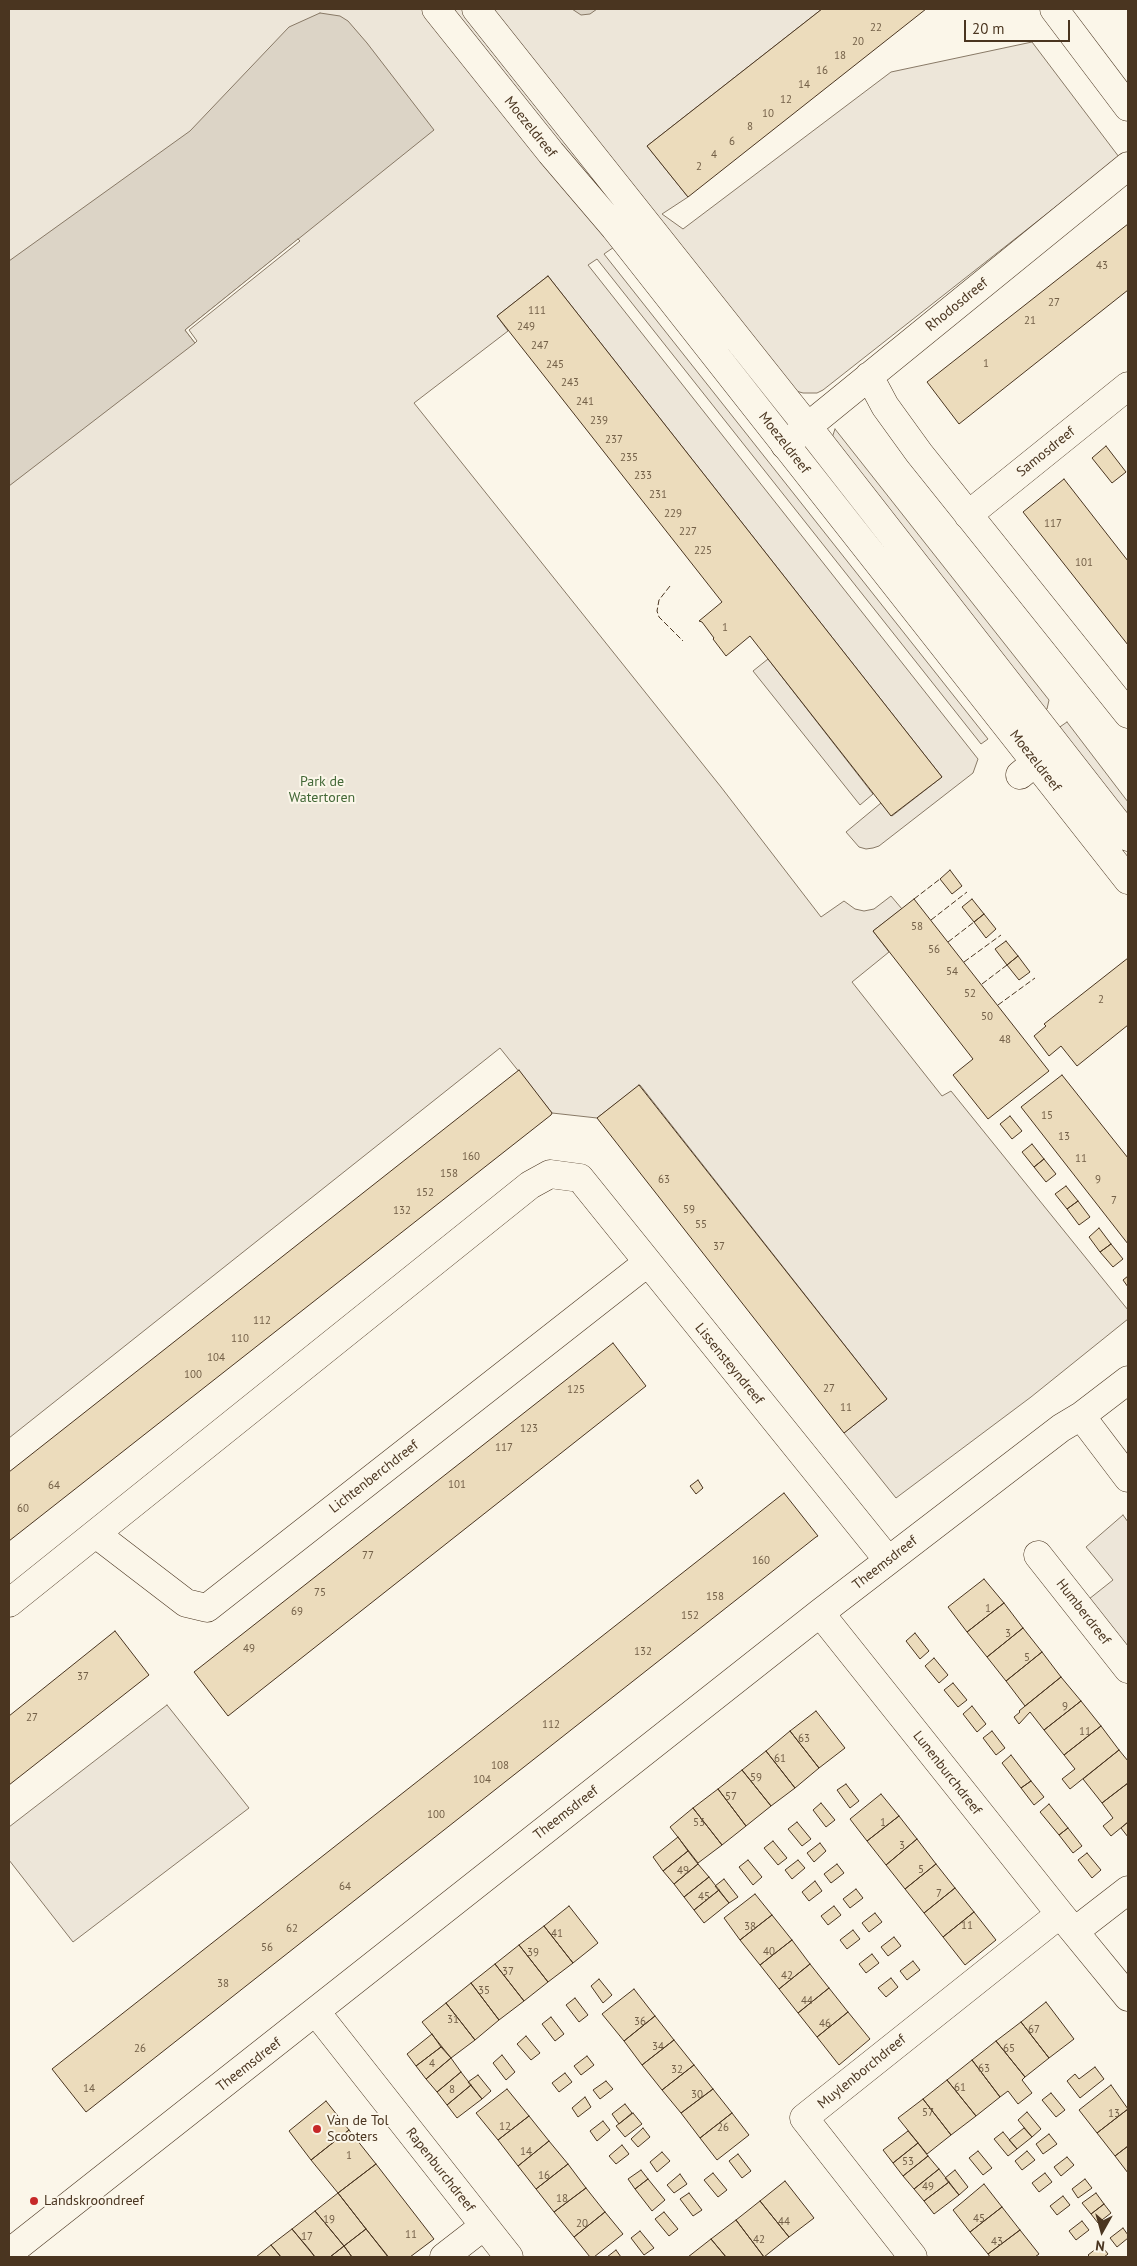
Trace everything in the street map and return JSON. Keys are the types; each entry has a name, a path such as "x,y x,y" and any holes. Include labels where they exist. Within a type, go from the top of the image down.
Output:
{"street":[{"name":"Moezeldreef","path":"436,9 551,153 615,228 785,445 1027,768 1128,880"},
{"name":"Moezeldreef","path":"476,9 808,426 1128,837"},
{"path":"1054,9 1128,107"},
{"name":"Rhodosdreef","path":"785,445 1128,166"},
{"path":"869,376 885,406 968,515 1128,714"},
{"name":"Samosdreef","path":"968,515 1127,390"},
{"path":"1027,768 1057,745"},
{"name":"Lissensteyndreef","path":"96,1534 530,1185 550,1174 580,1178 888,1560"},
{"name":"Lichtenberchdreef","path":"96,1534 186,1603 207,1608 647,1262"},
{"name":"Theemsdreef","path":"9,2253 820,1613 1061,1428 1081,1416 1128,1380"},
{"path":"1081,1416 1128,1478"},
{"path":"9,1603 96,1534"},
{"name":"Humberdreef","path":"1038,1555 1128,1669"},
{"name":"Lunenburchdreef","path":"820,1613 1128,1997"},
{"path":"1068,1923 1128,1890"},
{"name":"Muylenborchdreef","path":"913,2257 804,2118 1068,1923"},
{"name":"Rapenburchdreef","path":"316,2012 509,2257"},
{"path":"444,2257 484,2226"}],"green space":[{"name":"Park de Watertoren","path":"9,9 822,9 647,146 688,197 662,214 683,229 891,72 1032,42 1119,157 823,390 817,393 803,393 757,380 769,406 630,236 604,254 988,739 981,744 597,259 588,265 978,759 973,773 879,846 866,849 859,847 846,832 881,803 892,816 942,777 548,276 497,316 508,331 414,403 721,787 821,917 844,901 855,909 864,911 874,909 891,896 902,909 873,931 889,952 852,982 942,1096 951,1091 1128,1310 1128,1319 1031,1397 896,1498 844,1433 887,1399 640,1085 597,1118 552,1113 500,1048 9,1438"},
{"path":"835,429 1049,700 1047,709 1040,712 832,438"},
{"path":"768,659 873,794 860,805 753,671"},
{"path":"1067,722 1128,802 1128,826 1054,731"},
{"path":"1123,1515 1128,1522 1128,1649 1089,1599 1113,1580 1086,1547"},
{"path":"167,1705 249,1808 73,1942 9,1860 9,1827"}],"shaded area":[{"path":"572,9 597,9 590,14 581,15"},
{"path":"320,13 340,16 348,21 434,130 185,330 195,343 9,486 9,261 190,131 289,27"}],"pier":[{"path":"298,239 300,241 189,330 197,341 195,343 185,330"}],"building":[{"path":"822,9 926,9 688,197 647,146"},
{"path":"1128,224 1128,290 959,424 927,382"},
{"path":"548,276 942,777 891,816 750,636 726,656 702,622 699,621 722,602 497,316"},
{"path":"1106,446 1126,472 1112,483 1092,458"},
{"path":"1064,479 1128,561 1128,645 1023,512"},
{"path":"950,870 962,886 952,894 940,879"},
{"path":"914,899 1049,1071 988,1119 953,1075 973,1059 873,931"},
{"path":"972,899 984,914 974,922 962,907"},
{"path":"984,914 996,929 986,938 974,922"},
{"path":"1006,941 1018,956 1007,965 995,949"},
{"path":"1018,956 1030,972 1019,980 1007,965"},
{"path":"1128,958 1128,1025 1077,1066 1061,1046 1049,1056 1034,1036 1046,1026 1044,1024"},
{"path":"519,1070 552,1113 551,1115 9,1541 9,1472"},
{"path":"1062,1075 1128,1158 1128,1244 1021,1107"},
{"path":"639,1085 887,1399 844,1433 597,1118"},
{"path":"1010,1116 1022,1131 1012,1139 1000,1124"},
{"path":"1032,1144 1044,1159 1034,1167 1022,1152"},
{"path":"1044,1159 1056,1174 1046,1182 1034,1167"},
{"path":"1066,1186 1078,1201 1067,1209 1055,1194"},
{"path":"1078,1201 1090,1217 1079,1225 1067,1209"},
{"path":"1099,1228 1111,1244 1100,1252 1089,1237"},
{"path":"1111,1244 1123,1259 1113,1267 1100,1252"},
{"path":"1128,1276 1128,1287 1123,1280"},
{"path":"613,1343 646,1386 228,1716 194,1672"},
{"path":"698,1480 703,1488 696,1494 690,1486"},
{"path":"784,1493 818,1536 86,2112 52,2069"},
{"path":"984,1579 1004,1603 967,1632 948,1607"},
{"path":"1004,1603 1023,1628 987,1657 967,1632"},
{"path":"1023,1628 1042,1652 1006,1681 987,1657"},
{"path":"115,1631 149,1675 9,1785 9,1716"},
{"path":"915,1633 929,1651 920,1659 906,1641"},
{"path":"1042,1652 1061,1677 1025,1706 1006,1681"},
{"path":"934,1658 948,1675 939,1683 925,1666"},
{"path":"1061,1677 1081,1701 1044,1730 1030,1712 1019,1724 1014,1717 1019,1711"},
{"path":"953,1683 967,1700 958,1707 944,1690"},
{"path":"1081,1701 1101,1726 1064,1755 1044,1730"},
{"path":"972,1706 986,1724 977,1732 963,1714"},
{"path":"816,1711 845,1748 819,1768 790,1731"},
{"path":"1101,1726 1119,1750 1070,1789 1062,1779 1075,1769 1064,1755"},
{"path":"790,1731 819,1768 795,1788 766,1751"},
{"path":"992,1731 1005,1748 996,1755 983,1738"},
{"path":"1119,1750 1128,1761 1128,1783 1102,1803 1083,1779"},
{"path":"766,1751 795,1788 771,1806 742,1770"},
{"path":"1011,1755 1031,1781 1021,1788 1002,1763"},
{"path":"742,1770 771,1806 746,1826 718,1789"},
{"path":"1031,1781 1044,1797 1034,1805 1021,1788"},
{"path":"1128,1783 1128,1822 1111,1836 1103,1826 1113,1818 1102,1803"},
{"path":"846,1784 859,1801 850,1808 837,1790"},
{"path":"718,1789 746,1826 722,1845 693,1808"},
{"path":"881,1794 899,1816 867,1841 850,1819"},
{"path":"821,1803 835,1820 826,1827 813,1810"},
{"path":"1049,1804 1068,1828 1059,1835 1040,1812"},
{"path":"693,1808 722,1845 698,1863 670,1827"},
{"path":"899,1816 917,1839 886,1865 867,1841"},
{"path":"797,1822 811,1839 802,1846 788,1829"},
{"path":"1128,1822 1128,1837 1121,1828"},
{"path":"1068,1828 1082,1846 1073,1853 1059,1835"},
{"path":"678,1837 688,1851 663,1871 653,1857"},
{"path":"917,1839 936,1864 905,1889 886,1865"},
{"path":"773,1841 787,1858 778,1865 764,1848"},
{"path":"820,1843 826,1851 814,1862 807,1853"},
{"path":"688,1851 698,1864 674,1884 663,1871"},
{"path":"1087,1853 1101,1870 1092,1878 1078,1860"},
{"path":"748,1860 762,1877 753,1885 739,1867"},
{"path":"798,1860 805,1868 792,1879 785,1870"},
{"path":"698,1864 709,1877 684,1897 674,1884"},
{"path":"837,1864 844,1873 831,1883 824,1874"},
{"path":"936,1864 955,1888 924,1913 905,1889"},
{"path":"709,1877 719,1890 694,1910 684,1897"},
{"path":"724,1879 738,1897 729,1903 715,1886"},
{"path":"815,1881 822,1891 809,1901 802,1892"},
{"path":"955,1888 974,1912 943,1937 924,1913"},
{"path":"856,1889 863,1898 850,1908 843,1899"},
{"path":"719,1890 729,1903 704,1923 694,1910"},
{"path":"755,1894 772,1915 740,1940 724,1918"},
{"path":"569,1906 598,1943 573,1963 544,1926"},
{"path":"834,1906 841,1915 828,1925 821,1916"},
{"path":"974,1912 996,1940 965,1965 943,1937"},
{"path":"875,1913 882,1922 869,1932 862,1923"},
{"path":"772,1915 792,1940 760,1965 740,1940"},
{"path":"544,1926 573,1963 548,1982 519,1945"},
{"path":"853,1930 860,1939 847,1949 840,1940"},
{"path":"894,1937 901,1946 888,1956 881,1947"},
{"path":"792,1940 810,1964 779,1989 760,1965"},
{"path":"519,1945 548,1982 524,2001 495,1964"},
{"path":"872,1954 879,1963 866,1973 859,1964"},
{"path":"913,1961 920,1970 907,1980 900,1971"},
{"path":"495,1964 524,2001 499,2020 471,1983"},
{"path":"810,1964 829,1988 798,2013 779,1989"},
{"path":"891,1978 898,1987 886,1997 878,1988"},
{"path":"599,1979 612,1995 603,2003 591,1986"},
{"path":"471,1983 499,2020 475,2040 446,2003"},
{"path":"829,1988 848,2012 817,2037 798,2013"},
{"path":"634,1989 655,2016 624,2041 602,2014"},
{"path":"575,1998 588,2015 579,2022 566,2005"},
{"path":"1046,2002 1074,2039 1049,2058 1021,2022"},
{"path":"446,2003 475,2040 451,2058 422,2022"},
{"path":"848,2012 870,2039 839,2065 817,2037"},
{"path":"655,2016 674,2040 642,2065 624,2041"},
{"path":"551,2017 564,2034 555,2041 542,2024"},
{"path":"1021,2022 1049,2058 1025,2077 996,2041"},
{"path":"432,2034 441,2047 416,2066 407,2054"},
{"path":"526,2036 540,2053 531,2060 517,2044"},
{"path":"674,2040 694,2065 662,2090 642,2065"},
{"path":"996,2041 1025,2077 1022,2080 1032,2093 1018,2104 1008,2091 1000,2097 972,2060"},
{"path":"441,2047 451,2058 426,2079 416,2066"},
{"path":"502,2055 515,2072 506,2080 493,2063"},
{"path":"587,2056 594,2065 581,2075 574,2066"},
{"path":"451,2058 461,2072 437,2092 426,2079"},
{"path":"972,2060 1000,2097 976,2116 947,2080"},
{"path":"694,2065 713,2089 681,2113 662,2090"},
{"path":"1095,2067 1104,2079 1080,2098 1067,2081 1075,2074 1079,2079"},
{"path":"461,2072 471,2085 447,2105 437,2092"},
{"path":"565,2073 572,2082 559,2092 552,2083"},
{"path":"478,2075 491,2091 482,2099 468,2082"},
{"path":"947,2080 976,2116 951,2135 923,2099"},
{"path":"606,2081 613,2089 600,2099 593,2090"},
{"path":"471,2085 482,2099 457,2118 447,2105"},
{"path":"1111,2085 1128,2109 1097,2133 1079,2110"},
{"path":"507,2089 529,2116 498,2140 476,2113"},
{"path":"713,2089 732,2113 700,2138 681,2113"},
{"path":"1051,2093 1065,2110 1056,2117 1042,2100"},
{"path":"585,2097 591,2107 578,2117 572,2108"},
{"path":"923,2099 951,2135 927,2154 898,2118"},
{"path":"326,2101 349,2130 311,2160 289,2131"},
{"path":"625,2104 632,2113 619,2124 612,2114"},
{"path":"1128,2109 1128,2146 1115,2156 1097,2133"},
{"path":"1027,2112 1041,2129 1032,2137 1018,2120"},
{"path":"633,2113 642,2124 625,2137 616,2126"},
{"path":"732,2113 749,2135 717,2160 700,2138"},
{"path":"529,2116 549,2141 518,2166 498,2140"},
{"path":"603,2121 610,2130 597,2141 590,2131"},
{"path":"643,2128 650,2137 638,2147 631,2139"},
{"path":"1024,2128 1032,2137 1017,2149 1009,2140"},
{"path":"349,2130 376,2164 338,2193 311,2160"},
{"path":"908,2131 918,2143 893,2163 883,2150"},
{"path":"1003,2132 1017,2149 1008,2156 994,2139"},
{"path":"1049,2134 1057,2144 1043,2154 1036,2144"},
{"path":"549,2141 568,2164 536,2189 518,2166"},
{"path":"918,2143 928,2156 903,2176 893,2163"},
{"path":"622,2145 629,2154 616,2164 609,2156"},
{"path":"1128,2146 1128,2173 1115,2156"},
{"path":"978,2151 992,2168 983,2175 969,2158"},
{"path":"1027,2151 1035,2160 1022,2170 1015,2161"},
{"path":"662,2152 670,2161 657,2172 650,2162"},
{"path":"738,2154 751,2171 742,2178 729,2161"},
{"path":"928,2156 939,2169 914,2189 903,2176"},
{"path":"1067,2157 1074,2165 1061,2176 1054,2167"},
{"path":"376,2164 434,2239 410,2257 388,2257 338,2193"},
{"path":"568,2164 586,2188 554,2212 536,2189"},
{"path":"939,2169 949,2182 924,2201 914,2189"},
{"path":"641,2170 648,2179 635,2189 628,2179"},
{"path":"955,2170 968,2187 959,2195 945,2178"},
{"path":"713,2173 727,2190 718,2197 704,2180"},
{"path":"1045,2173 1052,2182 1039,2192 1032,2183"},
{"path":"680,2174 687,2184 674,2193 667,2185"},
{"path":"648,2179 665,2200 652,2211 635,2189"},
{"path":"1085,2179 1092,2188 1078,2198 1072,2189"},
{"path":"785,2181 814,2218 789,2237 760,2201"},
{"path":"949,2182 959,2195 934,2214 924,2201"},
{"path":"984,2184 1002,2207 970,2232 953,2210"},
{"path":"586,2188 605,2212 574,2237 554,2212"},
{"path":"338,2193 366,2229 344,2246 315,2211"},
{"path":"689,2193 702,2210 693,2216 680,2199"},
{"path":"1096,2193 1104,2204 1091,2214 1082,2203"},
{"path":"1063,2196 1070,2205 1057,2215 1050,2206"},
{"path":"760,2201 789,2237 764,2257 736,2220"},
{"path":"1104,2204 1111,2213 1098,2223 1091,2214"},
{"path":"1002,2207 1020,2230 988,2254 970,2232"},
{"path":"315,2211 344,2246 330,2257 315,2257 292,2229"},
{"path":"605,2212 623,2234 594,2257 590,2257 574,2237"},
{"path":"664,2212 678,2229 669,2236 655,2219"},
{"path":"736,2220 764,2257 726,2257 711,2239"},
{"path":"1082,2221 1089,2230 1076,2240 1069,2231"},
{"path":"1123,2228 1128,2238 1117,2247 1110,2238"},
{"path":"292,2229 315,2257 281,2257 271,2245"},
{"path":"366,2229 388,2257 352,2257 344,2246"},
{"path":"1020,2230 1039,2254 1035,2257 990,2257 988,2254"},
{"path":"640,2231 654,2248 644,2255 631,2238"},
{"path":"711,2239 726,2257 688,2257"},
{"path":"271,2245 281,2257 256,2257"},
{"path":"1101,2245 1108,2254 1104,2257 1090,2257 1088,2255"},
{"path":"344,2246 352,2257 330,2257"},
{"path":"616,2250 621,2257 607,2257"}],"fence":[{"path":"670,586 659,600 657,611 659,617 683,641"},
{"path":"914,899 940,879"},
{"path":"931,920 967,892"},
{"path":"948,942 974,922"},
{"path":"964,962 1001,935"},
{"path":"982,984 1007,965"},
{"path":"998,1005 1035,978"}],"place":[{"name":"Van de Tol Scooters","path":"317,2129"},
{"name":"Landskroondreef","path":"34,2201"}]}
